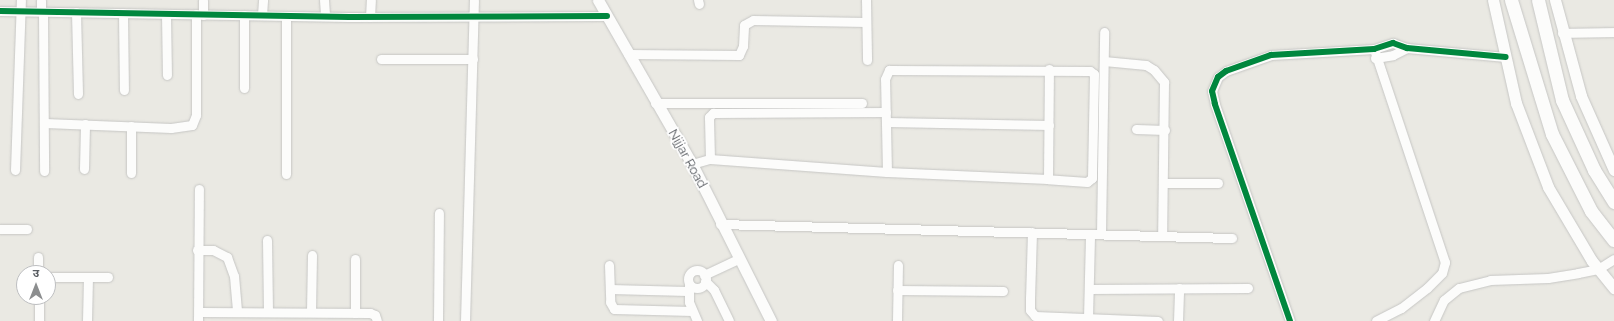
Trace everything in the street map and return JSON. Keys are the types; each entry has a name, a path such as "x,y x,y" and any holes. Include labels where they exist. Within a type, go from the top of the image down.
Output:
{"main road":[{"path":"1511,0 1552,134 1591,211 1614,240"},
{"path":"1538,0 1562,100 1594,170 1614,202"}],"street":[{"path":"15,170 21,0"},
{"path":"41,0 45,123 44,171"},
{"path":"45,123 185,127 192,125 195,120 199,14 203,0"},
{"path":"262,16 263,0"},
{"path":"324,0 325,16"},
{"path":"370,17 371,0"},
{"path":"465,321 474,0"},
{"name":"Nijjar Road","path":"598,0 655,103 692,164 720,224 771,321"},
{"path":"866,0 866,60"},
{"path":"1493,0 1516,103 1548,187 1598,269 1614,288"},
{"path":"1555,0 1562,32 1582,96 1614,170"},
{"path":"0,11 370,17 607,16"},
{"path":"76,12 78,94"},
{"path":"123,13 124,90"},
{"path":"166,14 168,75"},
{"path":"244,15 244,88"},
{"path":"286,16 286,174"},
{"path":"628,54 739,55 742,52 744,25 753,20 866,22"},
{"path":"1101,234 1104,32"},
{"path":"1562,32 1614,32"},
{"path":"1290,321 1216,104 1212,91 1214,82 1226,71 1271,55 1374,54 1393,43 1407,48 1506,57"},
{"path":"1374,54 1445,262 1442,273 1427,288 1401,308 1376,321"},
{"path":"381,59 473,59"},
{"path":"1104,61 1146,65 1159,75 1164,87 1162,236"},
{"path":"692,164 710,159 887,172 1087,182 1092,178 1094,74 1085,70 1048,69 895,69 886,74 887,172"},
{"path":"1048,69 1048,179"},
{"path":"655,103 862,103"},
{"path":"710,159 709,117 712,113 886,112"},
{"path":"887,122 1049,125"},
{"path":"84,169 85,124"},
{"path":"131,126 131,173"},
{"path":"1136,128 1164,130"},
{"path":"1163,183 1218,183"},
{"path":"199,189 197,250 198,316 237,310 268,312 355,313 375,314 377,321"},
{"path":"438,321 439,213"},
{"path":"720,224 1232,238"},
{"path":"0,229 27,229"},
{"path":"1032,232 1030,298 1033,314 1039,317 1158,321"},
{"path":"1088,318 1090,234"},
{"path":"267,240 268,312"},
{"path":"197,250 213,250 227,258 234,276 237,310"},
{"path":"312,255 312,312"},
{"path":"38,257 38,265"},
{"path":"355,259 355,313"},
{"path":"610,289 696,288 705,278 738,259"},
{"path":"1434,321 1444,300 1459,288 1490,280 1548,278 1598,269 1614,259"},
{"path":"610,265 611,307 618,311 692,311"},
{"path":"897,321 898,265"},
{"path":"697,321 692,311 688,287 688,275 692,271 700,271 714,290 729,321"},
{"path":"56,277 108,277"},
{"path":"87,321 88,277"},
{"path":"1178,321 1179,288"},
{"path":"1089,289 1248,288"},
{"path":"897,290 1003,291"},
{"path":"39,305 39,321"}],"cycle path":[{"path":"0,11 349,17 607,16"},
{"path":"1290,321 1215,104 1212,91 1218,77 1226,71 1271,55 1374,49 1393,43 1407,48 1506,57"}]}
